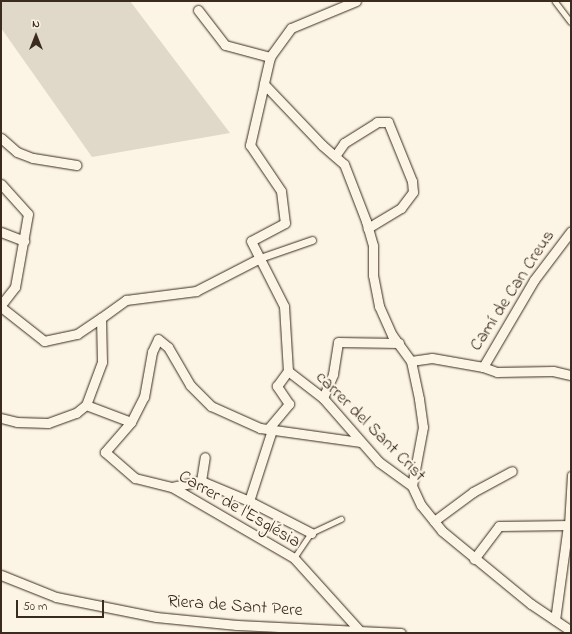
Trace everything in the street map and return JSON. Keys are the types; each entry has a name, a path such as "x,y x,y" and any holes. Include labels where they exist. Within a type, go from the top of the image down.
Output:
{"street":[{"path":"356,1 291,28 270,57 264,84 344,164 368,228 379,306 398,343 411,361 423,427 412,486"},
{"path":"198,10 225,45 270,57"},
{"name":"carrer del Sant Crist","path":"264,84 250,145 281,191 285,222 251,241 284,306 288,371 323,398 359,442 379,462 412,486 421,506 434,521 474,559 554,620 571,631"},
{"path":"335,156 351,139 377,122 388,122 412,181 414,192 401,208 368,228"},
{"path":"1,138 17,152 33,158 76,165"},
{"path":"1,184 28,214 15,287 1,306 44,341 77,334 126,300 196,291 260,258 312,240"},
{"name":"Camí de Can Creus","path":"411,361 432,358 483,367 534,280 571,231"},
{"path":"1,232 24,241"},
{"path":"1,418 17,422 48,423 76,413 86,405 102,362 101,318"},
{"path":"86,405 131,422 144,397 152,352 158,339 168,348 190,385 211,406 270,430 359,442"},
{"path":"323,398 333,374 338,342 398,343"},
{"path":"483,367 497,372 553,371 571,374"},
{"path":"249,501 270,430 289,404 277,386 288,371"},
{"name":"Carrer de l'Església","path":"131,422 105,452 135,478 172,487 294,558 360,631"},
{"path":"201,481 205,457"},
{"path":"434,521 473,492 512,471"},
{"path":"554,620 570,525 571,475"},
{"path":"172,487 201,481 249,501 311,533"},
{"path":"474,559 499,526 570,525"},
{"name":"Riera de Sant Pere","path":"1,575 56,597 156,617 294,631 360,631 401,633"}],"lane":[{"path":"556,1 571,22"},
{"path":"294,558 311,533 341,519"}],"shaded area":[{"path":"1,1 130,1 230,133 92,157 1,28"}]}
